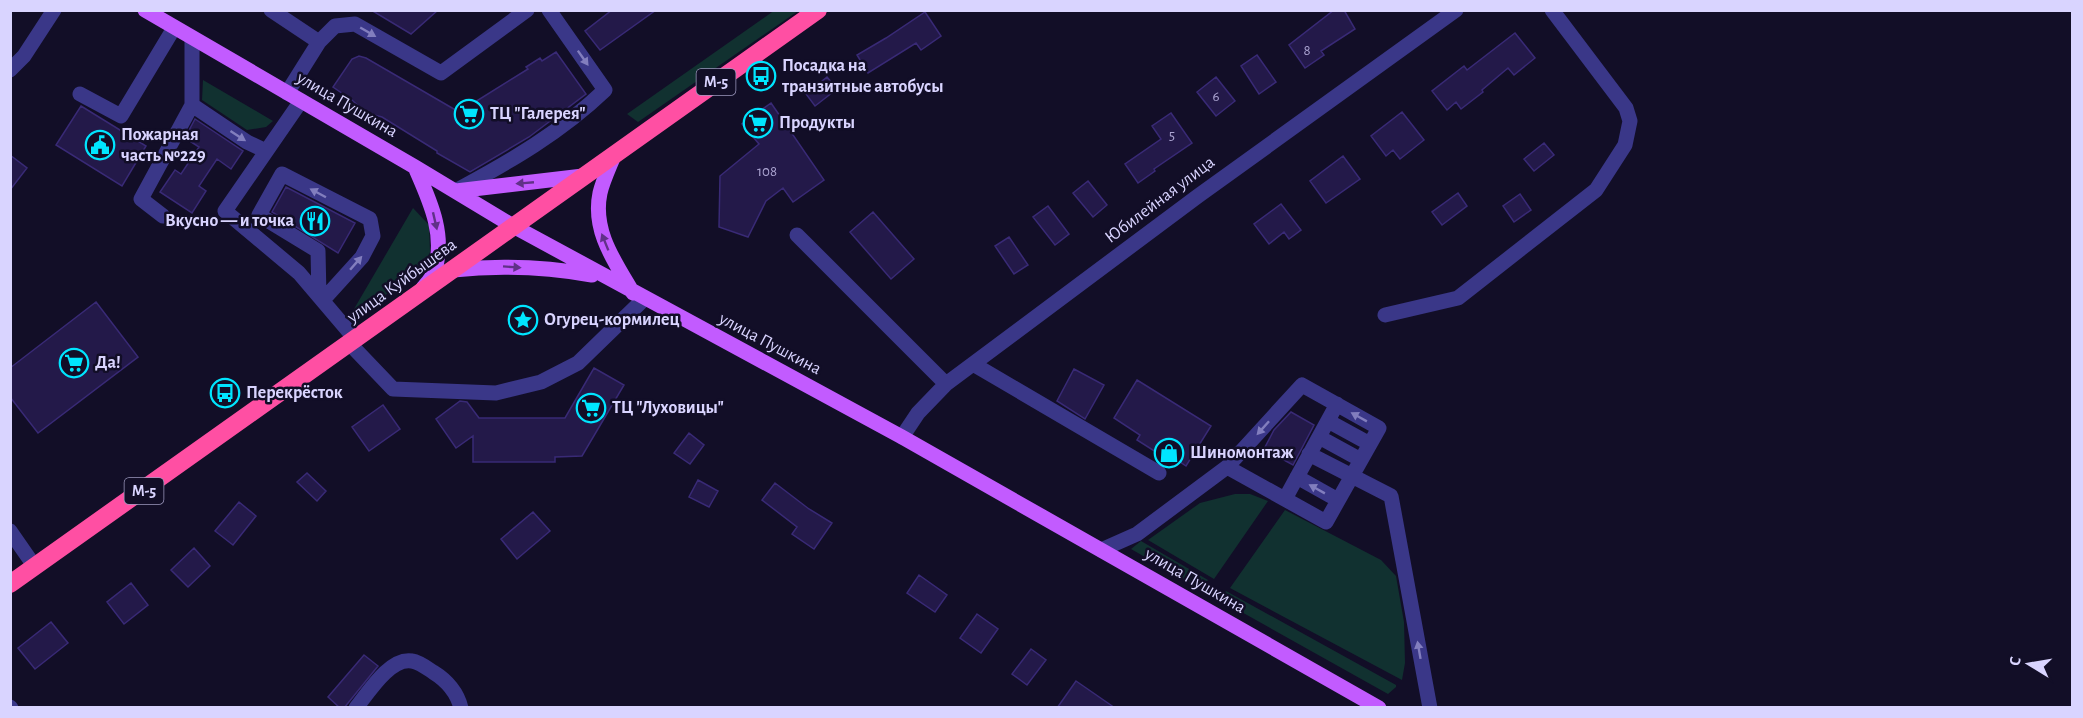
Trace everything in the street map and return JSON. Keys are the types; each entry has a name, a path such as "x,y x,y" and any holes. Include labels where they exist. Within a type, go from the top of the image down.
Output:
{"highway":[{"name":"улица Куйбышева","path":"10,584 818,10"}],"main road":[{"name":"улица Пушкина","path":"145,10 513,226 902,437 1379,708"},
{"path":"615,153 601,190 598,213 600,229 610,255 639,296"},
{"path":"415,167 438,225 434,273 421,292"},
{"path":"456,191 583,176"},
{"path":"453,270 500,266 561,269 604,276"}],"street":[{"path":"10,70 24,56 54,10"},
{"path":"271,10 319,42"},
{"path":"287,93 319,42 335,26 355,24 441,73 528,10"},
{"path":"456,191 507,163 578,115 604,90 549,10"},
{"name":"Юбилейная улица","path":"902,437 918,413 946,384 1198,196 1456,10"},
{"path":"1385,315 1458,298 1596,190 1625,145 1630,121 1626,108 1552,10"},
{"path":"80,94 121,116 174,28"},
{"path":"163,216 141,199 192,105 192,39"},
{"path":"301,101 225,210 299,273 393,389 496,393 541,382 578,363 639,296"},
{"path":"192,105 266,152"},
{"path":"282,174 370,219 373,236 362,257 321,298 318,250 259,215 282,174"},
{"path":"797,235 946,384"},
{"path":"973,364 1159,473"},
{"path":"1101,550 1137,534 1227,466 1302,385 1379,428 1326,522 1227,466"},
{"path":"1285,499 1337,404"},
{"path":"1328,421 1370,444"},
{"path":"1319,436 1361,460"},
{"path":"1309,454 1351,478 1391,496 1430,708"},
{"path":"1297,477 1338,500"},
{"path":"10,531 35,567"},
{"path":"356,708 386,670 411,660 446,680 461,708"}],"green space":[{"path":"775,10 798,11 638,122 627,114"},
{"path":"203,80 273,121 266,127 247,130 202,100"},
{"path":"413,208 429,225 430,252 422,270 353,317 354,309"},
{"path":"1235,494 1250,494 1268,501 1214,579 1148,540 1200,503"},
{"path":"1285,510 1381,560 1396,576 1404,622 1405,663 1402,680 1230,588"},
{"path":"1141,541 1208,580 1201,589 1131,549"},
{"path":"1226,591 1396,687 1388,694 1222,601 1222,596"}],"building":[{"path":"371,10 438,10 411,34"},
{"path":"612,10 656,10 600,50 585,31"},
{"path":"1334,10 1344,10 1355,29 1321,51 1324,55 1305,68 1289,45"},
{"path":"925,12 941,36 921,50 916,43 868,73 857,55"},
{"path":"1515,33 1535,58 1514,75 1508,68 1461,109 1456,102 1447,110 1432,91 1464,66 1467,70"},
{"name":"ТЦ \"Галерея\"","path":"556,52 586,94 529,137 470,172 382,117 366,113 333,87 352,59 359,56 459,112 528,69 526,67 540,58 542,61"},
{"path":"1257,55 1276,82 1259,94 1241,66"},
{"path":"827,77 837,89 815,106 806,94"},
{"path":"1216,77 1235,101 1216,116 1197,92"},
{"path":"771,103 824,180 793,202 783,188 766,201 748,237 719,227 720,176 759,144 742,124"},
{"path":"81,106 146,146 122,186 56,145"},
{"path":"1402,112 1424,140 1400,159 1393,150 1386,156 1371,136"},
{"path":"1171,113 1192,143 1138,183 1125,164 1161,139 1152,126"},
{"path":"195,119 243,151 231,169 217,159 199,186 206,191 192,213 160,192 175,170 181,174 199,147 185,138"},
{"path":"1544,143 1554,155 1534,171 1524,159"},
{"path":"10,155 27,168 10,190"},
{"path":"1343,156 1360,179 1326,203 1310,181"},
{"path":"1088,181 1107,205 1093,217 1073,193"},
{"path":"286,187 355,223 338,253 272,212"},
{"path":"1458,193 1467,206 1442,225 1432,212"},
{"path":"1520,194 1531,210 1514,222 1503,206"},
{"path":"1281,204 1301,230 1289,239 1284,232 1269,244 1254,224"},
{"path":"1048,206 1069,234 1055,245 1033,217"},
{"path":"873,212 914,259 891,279 850,232"},
{"path":"1009,237 1028,265 1014,274 995,246"},
{"name":"Да!","path":"96,302 138,357 38,433 10,397 10,368"},
{"name":"ТЦ \"Луховицы\"","path":"594,368 624,385 582,456 555,457 555,462 473,462 473,436 456,448 436,419 460,401 467,402 479,418 565,418"},
{"path":"1074,369 1104,385 1085,419 1057,401"},
{"path":"1137,380 1211,426 1186,466 1171,456 1167,459 1137,440 1140,435 1114,418"},
{"path":"383,405 400,429 369,451 352,427"},
{"path":"1291,412 1314,425 1293,465 1264,449 1274,430"},
{"path":"689,433 704,445 690,464 674,453"},
{"path":"307,473 326,491 317,501 297,482"},
{"path":"698,480 718,491 709,507 689,497"},
{"path":"775,483 832,523 814,549 792,534 797,527 762,500"},
{"path":"239,502 256,516 233,545 215,531"},
{"path":"533,512 550,531 517,559 501,539"},
{"path":"194,548 210,566 188,587 171,570"},
{"path":"919,575 947,595 935,612 907,593"},
{"path":"131,583 148,605 124,624 107,602"},
{"path":"977,614 998,629 981,653 960,638"},
{"path":"51,622 68,643 35,669 18,648"},
{"path":"1031,649 1046,660 1027,685 1012,674"},
{"path":"364,655 378,666 344,708 340,708 328,697"},
{"path":"1076,681 1115,708 1057,708"}],"place":[{"name":"Посадка на транзитные автобусы","path":"761,76"},
{"name":"ТЦ \"Галерея\"","path":"469,114"},
{"name":"Продукты","path":"758,123"},
{"name":"Пожарная часть №229","path":"100,145"},
{"name":"Вкусно — и точка","path":"315,221"},
{"name":"Огурец-кормилец","path":"523,320"},
{"name":"Да!","path":"74,363"},
{"name":"Перекрёсток","path":"225,393"},
{"name":"ТЦ \"Луховицы\"","path":"591,408"},
{"name":"Шиномонтаж","path":"1169,453"}]}
